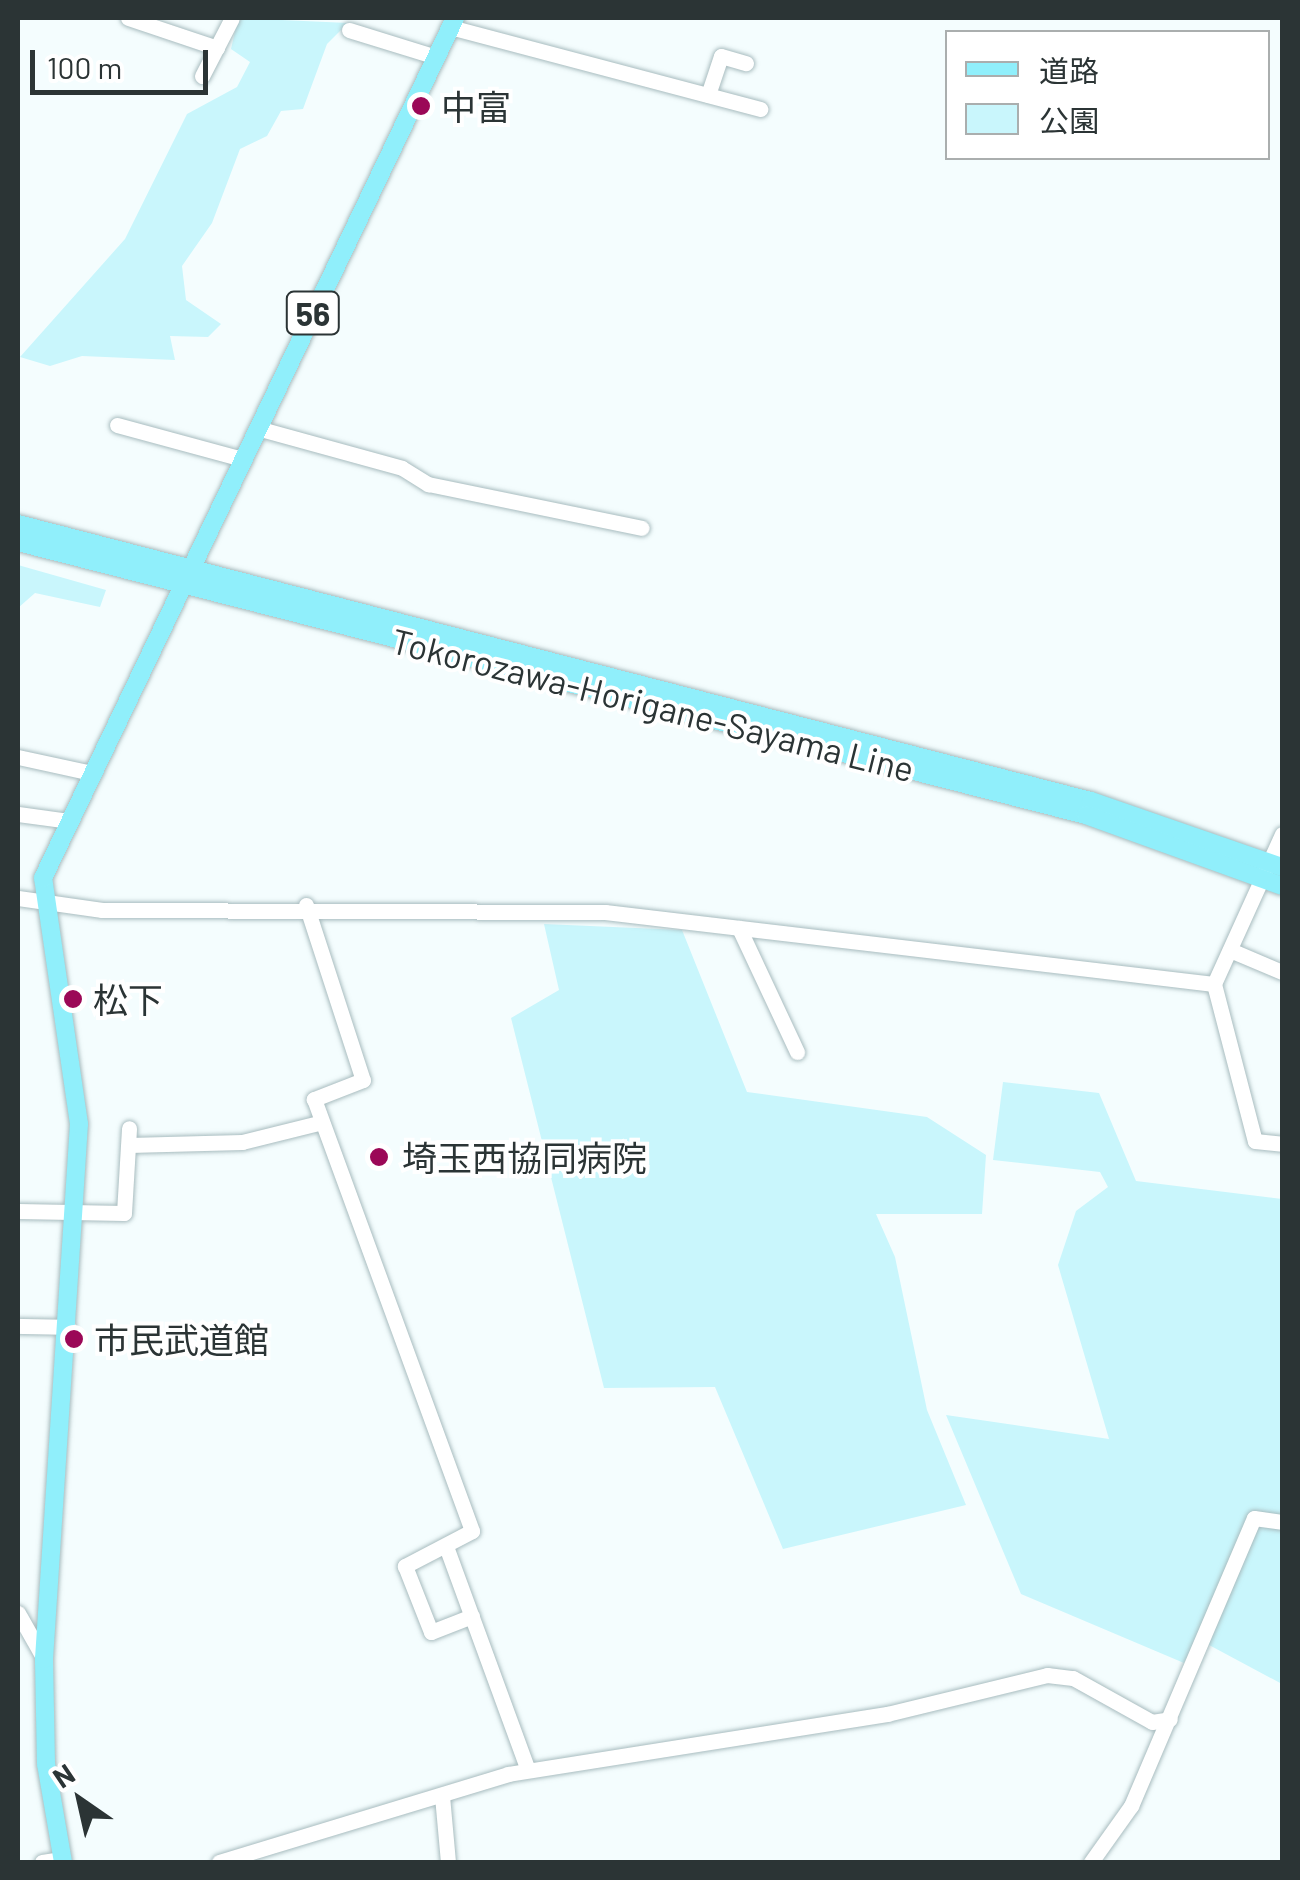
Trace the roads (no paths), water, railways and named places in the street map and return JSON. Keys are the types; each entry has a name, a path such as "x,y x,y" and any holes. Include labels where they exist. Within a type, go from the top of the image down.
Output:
{"main road":[{"name":"56","path":"63,1861 46,1764 44,1659 78,1216 74,1054 44,902 46,869 452,22"},
{"name":"Tokorozawa-Horigane-Sayama Line","path":"18,524 186,576 1086,815 1272,869 1282,886"},
{"name":"Tokorozawa-Horigane-Sayama Line","path":"18,542 186,576"}],"street":[{"path":"128,18 217,48"},
{"path":"202,76 232,18"},
{"path":"452,22 760,108"},
{"path":"349,30 436,57"},
{"path":"708,95 721,56 746,63"},
{"path":"117,424 242,459"},
{"path":"257,428 402,468 428,484 642,528"},
{"path":"18,756 92,773"},
{"path":"18,814 69,821"},
{"path":"1282,834 1272,869 1214,984 1255,1140 1282,1144"},
{"path":"18,898 44,902 605,912 1214,984"},
{"path":"306,905 363,1080 314,1099 472,1531 448,1549 406,1566 431,1632 472,1616"},
{"path":"738,928 797,1052"},
{"path":"1230,950 1282,972"},
{"path":"19,1207 78,1216 124,1213 129,1137 242,1142 322,1122"},
{"path":"18,1326 68,1327"},
{"path":"1091,1862 1131,1806 1254,1518 1282,1522"},
{"path":"448,1549 528,1770"},
{"path":"18,1613 44,1659"},
{"path":"220,1862 528,1770 887,1714 1047,1676 1072,1678 1152,1722 1170,1719"},
{"path":"442,1796 448,1862"},
{"path":"42,1862 63,1861"}],"place":[{"name":"中富","path":"421,106"},
{"name":"松下","path":"73,999"},
{"name":"埼玉西協同病院","path":"379,1157"},
{"name":"市民武道館","path":"74,1339"}]}
